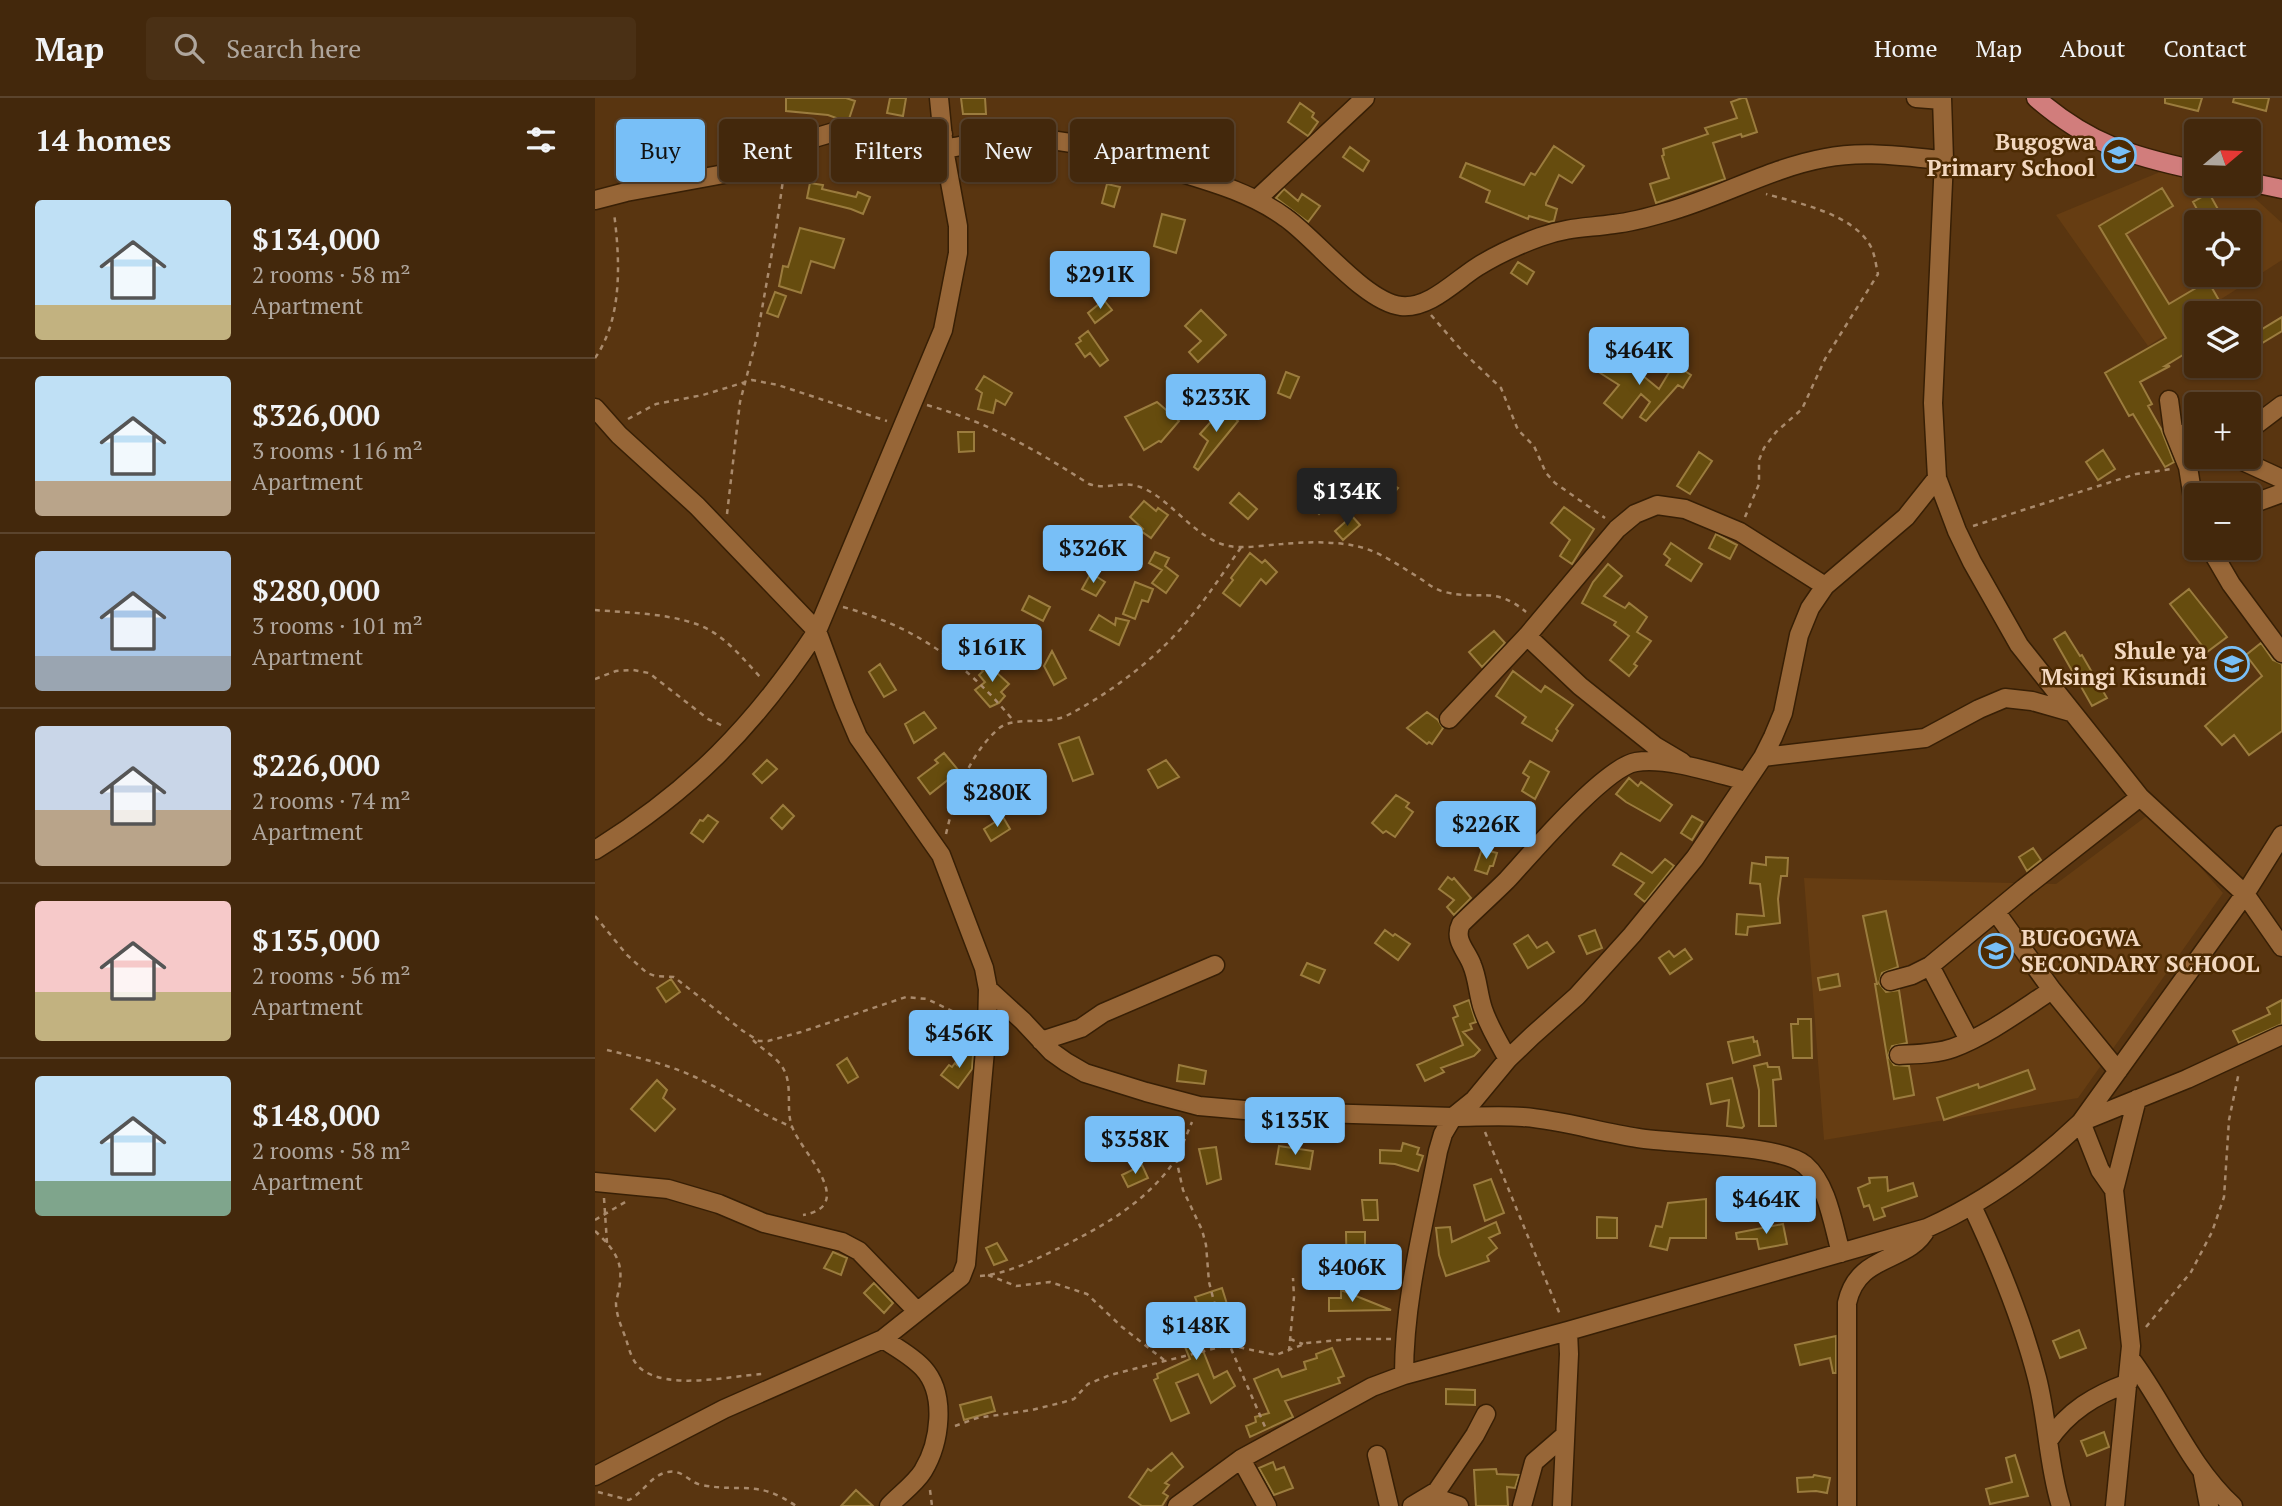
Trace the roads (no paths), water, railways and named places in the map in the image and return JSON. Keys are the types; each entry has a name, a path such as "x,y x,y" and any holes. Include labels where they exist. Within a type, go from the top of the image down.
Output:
{"main road":[{"path":"2036,98 2050,111 2096,141 2141,158 2184,167"},
{"path":"2261,184 2282,189"}],"street":[{"path":"939,98 941,119"},
{"path":"1257,199 1365,98"},
{"path":"1916,98 1942,99 1944,160 1933,403 1937,478 1957,531 2019,645 2071,712 2140,797 2245,894 2282,947"},
{"path":"604,198 746,170 786,155 814,138 831,133"},
{"path":"947,142 1012,138 1063,141 1215,183 1257,199 1287,219 1362,286 1382,300 1401,306 1418,304 1477,267 1540,237 1578,226 1614,224 1669,212 1771,172 1826,157 1877,154 1944,160"},
{"path":"595,850 671,799 713,761 775,691 817,631 943,330 958,253 958,226 947,164"},
{"path":"2169,400 2173,430 2184,457"},
{"path":"2261,421 2282,405"},
{"path":"595,1476 724,1409 883,1339 961,1277 968,1251 988,989 984,968 941,855 858,737 817,631 724,533 601,415"},
{"path":"2173,430 2184,435"},
{"path":"2260,469 2282,479"},
{"path":"1404,1375 1404,1339 1414,1271 1443,1134 1453,1117 1474,1100 1509,1059 1577,996 1632,935 1695,858 1763,757 1783,713 1799,635 1810,608 1825,586 1898,525 1937,478"},
{"path":"2261,501 2282,494"},
{"path":"1449,719 1533,629 1617,529 1635,514 1657,505 1685,509 1740,532 1825,586"},
{"path":"2217,560 2231,584 2282,653"},
{"path":"1533,629 1580,686 1655,746 1698,770"},
{"path":"1763,757 1925,738 2005,698 2032,701 2071,712"},
{"path":"1509,1059 1485,1015 1473,966 1461,946 1459,928 1559,824 1621,768 1645,762 1678,765 1746,781"},
{"path":"1890,981 1912,975 1930,966 2140,797"},
{"path":"1177,1506 1241,1459 1272,1441 1361,1392 1404,1375 1927,1228 1972,1206 2065,1137 2081,1122 2245,894 2282,835"},
{"path":"1996,912 2052,990 2118,1071"},
{"path":"1041,1041 1081,1028 1103,1013 1215,965"},
{"path":"1930,966 1969,1041"},
{"path":"988,989 1052,1052 1085,1073 1199,1106 1256,1111 1522,1117 1639,1139 1726,1147 1789,1157 1803,1163 1813,1173 1824,1194 1841,1253"},
{"path":"1899,1055 1937,1052 1969,1041 2052,990"},
{"path":"2081,1122 2242,1055 2282,1035"},
{"path":"2115,1506 2130,1350 2114,1190 2137,1099"},
{"path":"2081,1122 2099,1170 2114,1190"},
{"path":"595,1182 640,1185 692,1195 764,1223 842,1242 859,1251 917,1311"},
{"path":"1972,1206 2001,1269 2027,1346 2037,1380 2053,1479 2061,1506"},
{"path":"1847,1506 1849,1293 1856,1280 1866,1271 1877,1262 1918,1242 1927,1228"},
{"path":"1562,1506 1568,1331"},
{"path":"883,1339 924,1369 933,1382 938,1418 935,1439 922,1473 889,1506"},
{"path":"2130,1350 2160,1405 2203,1471 2233,1506"},
{"path":"2048,1441 2067,1417 2082,1405 2100,1394 2128,1383"},
{"path":"1412,1506 1431,1496 1445,1481 1486,1415"},
{"path":"1522,1506 1534,1462 1564,1436"},
{"path":"1377,1455 1389,1506"},
{"path":"1241,1459 1267,1506"},
{"path":"2203,1471 2209,1506"},
{"path":"1431,1496 1459,1506"}],"place":[{"name":"Bugogwa Primary School","path":"2119,155"},
{"name":"Shule ya Msingi Kisundi","path":"2232,664"},
{"name":"BUGOGWA SECONDARY SCHOOL","path":"1996,951"}]}
